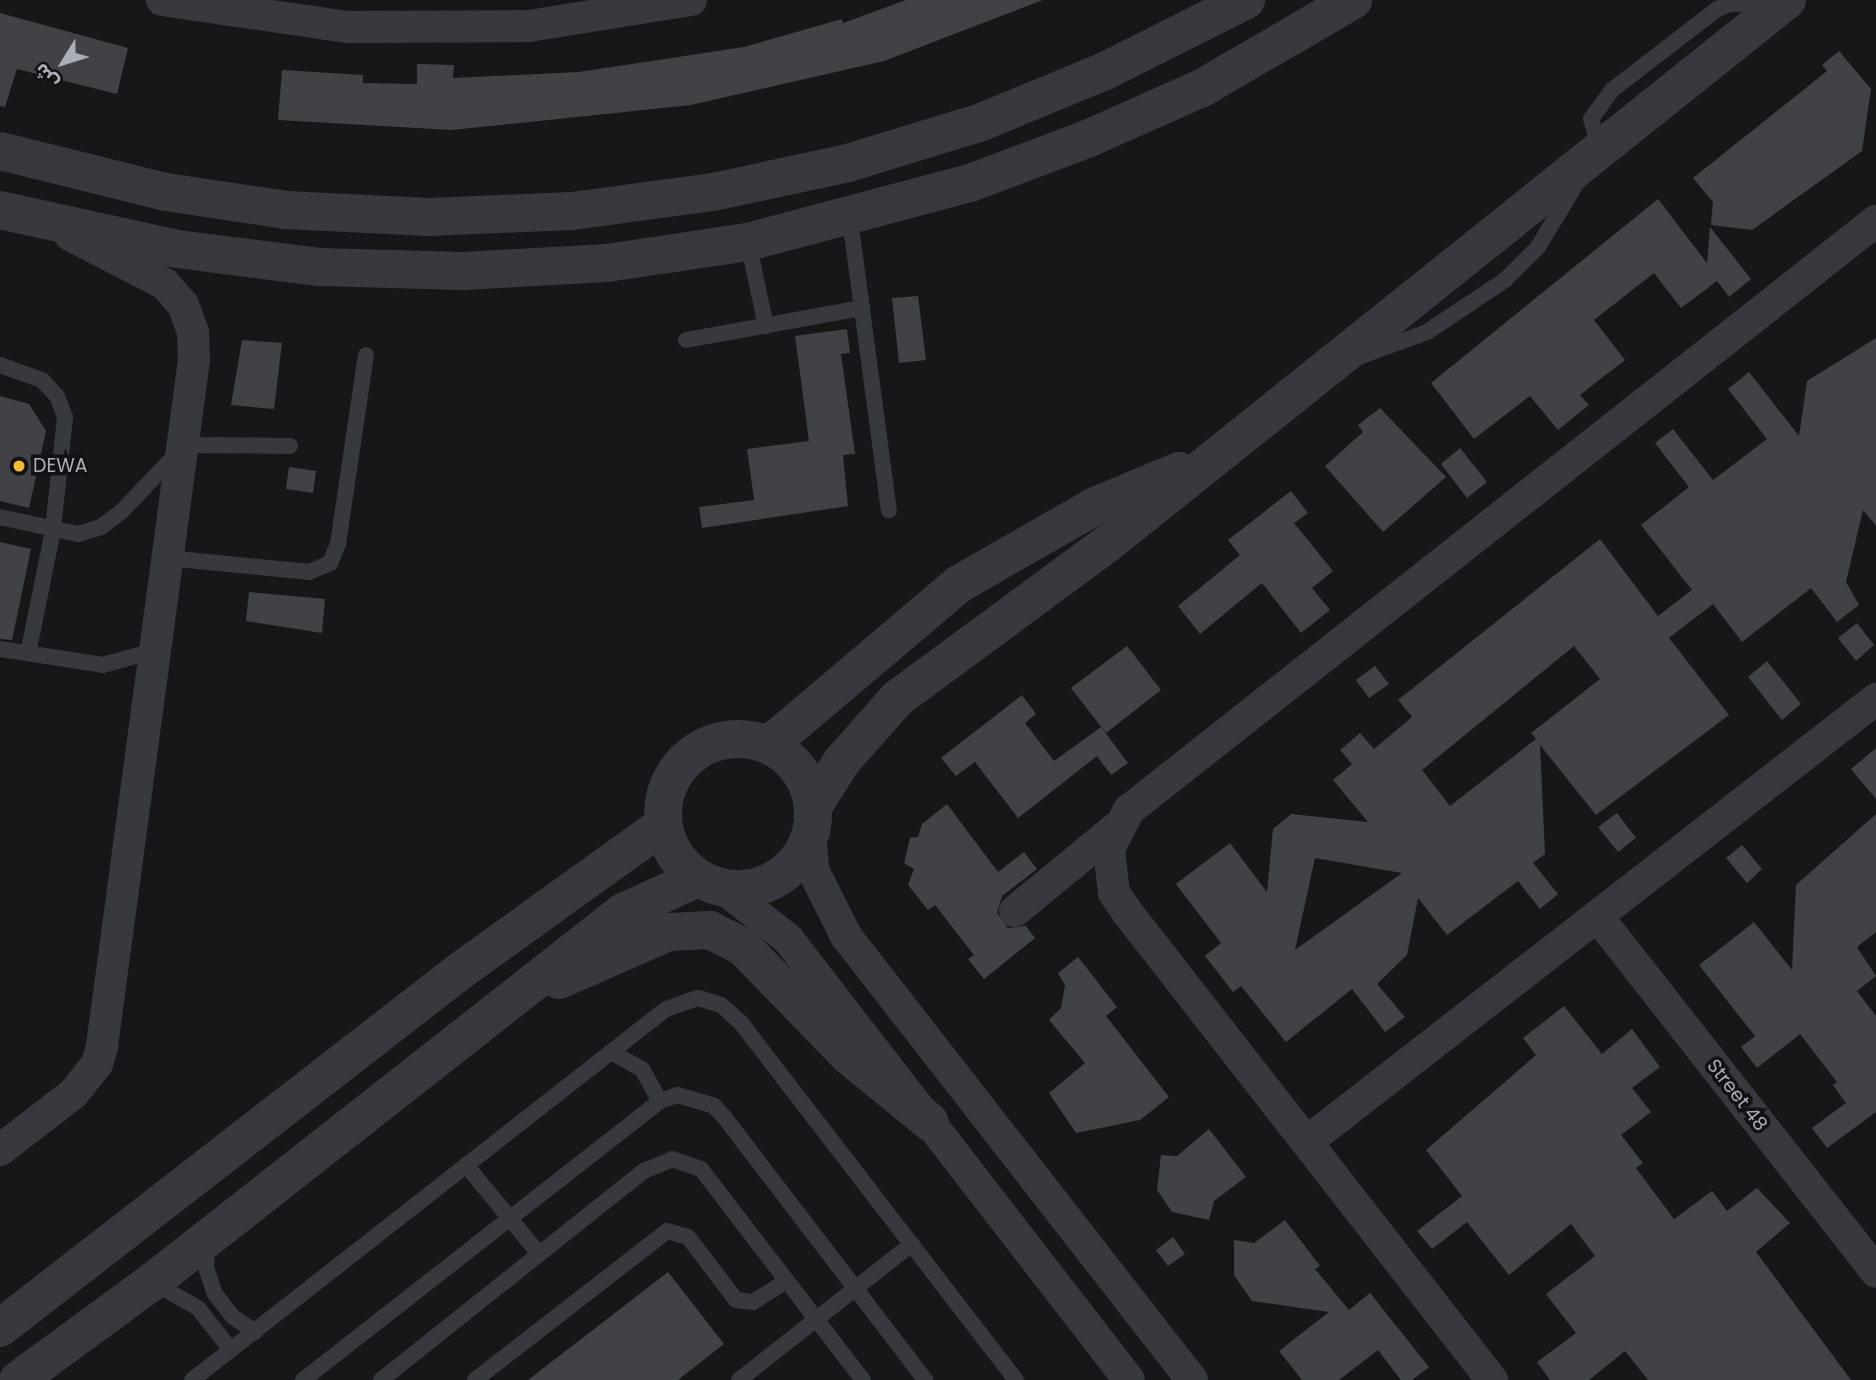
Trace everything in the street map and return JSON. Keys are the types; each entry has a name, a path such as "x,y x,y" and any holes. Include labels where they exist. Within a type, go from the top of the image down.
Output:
{"street":[{"path":"162,0 348,27 529,26 691,0"},
{"path":"0,151 166,192 286,210 429,217 572,211 713,192 848,163 978,123 1105,71 1246,0"},
{"path":"0,210 177,249 359,268 463,271 607,263 748,242 850,219 1087,139 1202,88 1353,0"},
{"path":"18,1380 152,1282 623,912 710,883 751,889 777,879 798,861 812,822 842,761 898,698 1107,544 1201,464 1334,364 1593,160 1785,2"},
{"path":"0,1150 75,1093 97,1064 153,650 185,445 194,360 193,332 183,306 166,284 142,269 37,220"},
{"path":"1014,911 1116,828 1129,810 1876,221"},
{"path":"769,746 959,584 1124,490 1201,464"},
{"path":"1308,1140 1876,699"},
{"path":"1129,1380 788,939 681,863 662,826 666,791 682,763 707,745 728,741 769,746 798,771 812,822 814,872 846,936 1192,1380"},
{"path":"0,1328 450,979 662,826"},
{"path":"1116,828 1109,849 1114,893 1492,1380"},
{"name":"Street 48","path":"1598,917 1876,1272"},
{"path":"503,1006 660,935 710,930 743,947 849,1056 930,1122"}],"lane":[{"path":"850,219 889,510"},
{"path":"748,242 766,326"},
{"path":"687,340 862,308"},
{"path":"167,558 309,572 330,564 338,544 366,355"},
{"path":"0,365 43,380 57,396 65,417 53,530 28,654"},
{"path":"0,517 78,534 101,527 185,445 290,446"},
{"path":"0,649 103,665 153,650"},
{"path":"192,1380 675,1003 698,998 721,1005 1017,1380"},
{"path":"611,1052 642,1069 660,1101"},
{"path":"303,1380 660,1101 677,1095 713,1105 925,1380"},
{"path":"381,1380 644,1171 672,1159 701,1169 863,1380"},
{"path":"466,1165 539,1254"},
{"path":"475,1380 667,1231 688,1237 736,1300 753,1302 787,1281"},
{"path":"207,1239 206,1267 215,1294 232,1316 255,1332"},
{"path":"747,1378 912,1244"},
{"path":"152,1282 198,1308 231,1350"}],"building":[{"path":"906,0 1043,0 884,61 691,105 452,130 278,120 282,70 363,75 363,83 417,84 417,64 454,65 453,78 579,72 744,47 842,19 843,23"},
{"path":"0,13 128,48 117,94 17,69 5,107 0,106"},
{"path":"1839,51 1871,89 1862,151 1752,230 1711,225 1713,202 1693,178 1827,71 1822,65"},
{"path":"1658,199 1707,263 1710,227 1751,279 1729,297 1717,281 1681,308 1654,273 1594,320 1625,360 1580,395 1589,405 1558,430 1530,396 1474,439 1431,383"},
{"path":"918,296 926,360 899,363 892,298"},
{"path":"847,329 850,353 841,354 855,454 843,455 848,506 702,528 699,507 754,500 747,449 809,441 795,336"},
{"path":"1876,338 1876,526 1863,510 1846,582 1859,605 1837,622 1811,588 1742,642 1713,604 1669,638 1729,715 1596,815 1540,745 1545,854 1533,863 1558,894 1540,909 1518,881 1447,935 1418,898 1407,955 1377,984 1405,1017 1385,1032 1352,989 1286,1042 1241,986 1233,992 1205,956 1221,943 1176,884 1230,843 1267,892 1273,829 1291,814 1368,822 1333,780 1352,764 1340,750 1360,733 1374,749 1412,717 1398,700 1600,539 1658,616 1692,590 1641,525 1689,487 1655,443 1673,429 1713,480 1767,439 1728,389 1749,372 1799,436 1807,381","holes":["1574,646 1600,679 1531,733 1536,739 1450,806 1422,770","1315,858 1402,873 1295,950"]},
{"path":"242,340 282,343 274,409 231,405"},
{"name":"DEWA","path":"0,396 29,404 46,431 29,508 0,501"},
{"path":"1380,408 1446,477 1383,532 1325,466 1363,432 1358,425"},
{"path":"1460,448 1487,482 1467,498 1441,464"},
{"path":"289,467 316,471 313,493 286,489"},
{"path":"1291,491 1308,513 1294,523 1333,571 1312,588 1330,610 1301,633 1262,583 1200,634 1178,606 1240,555 1228,540"},
{"path":"0,542 31,549 12,640 0,639"},
{"path":"249,592 325,599 322,633 246,621"},
{"path":"1857,623 1874,645 1856,661 1838,638"},
{"path":"1127,646 1161,690 1106,733 1071,688"},
{"path":"1767,661 1801,704 1782,720 1748,677"},
{"path":"1375,666 1389,684 1369,698 1356,680"},
{"path":"1022,695 1036,714 1025,723 1054,761 1101,727 1128,763 1111,775 1097,756 1018,818 975,762 956,776 941,758"},
{"path":"1876,748 1876,799 1851,769"},
{"path":"947,804 998,872 1024,852 1037,869 1002,896 997,913 1008,928 1026,926 1035,938 984,979 968,959 974,955 935,905 928,910 908,885 914,869 904,863 910,838 918,837 922,824"},
{"path":"1617,813 1636,838 1618,852 1598,827"},
{"path":"1876,814 1876,932 1857,947 1876,976 1857,991 1876,1016 1876,1112 1827,1148 1812,1128 1846,1103 1833,1085 1837,1082 1800,1034 1757,1068 1741,1047 1755,1036 1699,965 1754,922 1792,970 1796,885"},
{"path":"1742,845 1762,869 1747,883 1726,858"},
{"path":"1078,957 1117,1007 1106,1016 1169,1097 1140,1120 1076,1133 1049,1093 1085,1063 1049,1020 1061,1008 1065,985 1058,973"},
{"path":"1564,1006 1602,1054 1632,1029 1660,1067 1632,1088 1651,1112 1621,1135 1643,1163 1636,1168 1674,1219 1712,1191 1727,1211 1757,1188 1790,1223 1756,1252 1851,1380 1648,1380 1625,1351 1589,1380 1550,1380 1537,1362 1576,1333 1546,1294 1595,1256 1571,1224 1509,1275 1467,1222 1432,1249 1417,1231 1462,1196 1426,1150 1536,1055 1523,1038"},
{"path":"1209,1129 1246,1177 1214,1201 1209,1220 1172,1212 1157,1190 1161,1155 1177,1156"},
{"path":"1285,1220 1320,1266 1315,1269 1349,1310 1370,1293 1429,1367 1412,1380 1401,1380 1378,1350 1339,1380 1302,1380 1279,1351 1329,1312 1252,1301 1234,1275 1234,1240 1254,1243"},
{"path":"1173,1237 1185,1254 1168,1266 1156,1250"},
{"path":"668,1272 724,1344 678,1380 528,1380"}],"place":[{"name":"DEWA","path":"19,466"}]}
